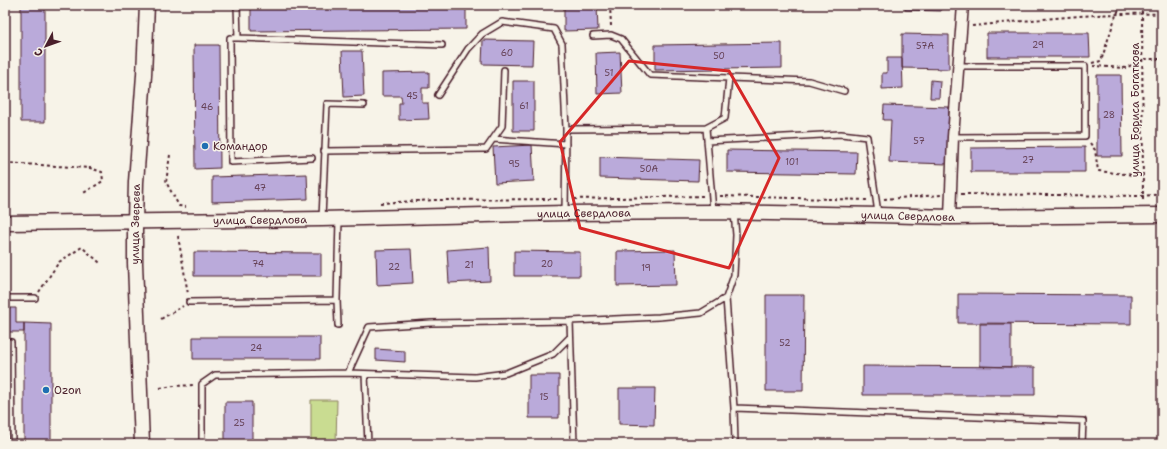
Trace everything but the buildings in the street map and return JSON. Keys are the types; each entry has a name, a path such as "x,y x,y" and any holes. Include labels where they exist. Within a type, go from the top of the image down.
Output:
{"main road":[{"name":"улица Зверева","path":"142,444 134,222 147,5"},
{"name":"улица Свердлова","path":"5,223 322,219 565,213 734,212 950,217 1162,215"}],"street":[{"path":"950,217 953,137 963,5"}],"lane":[{"path":"237,5 238,38"},
{"path":"438,95 468,48 482,34 502,22 554,29 562,44 566,128 565,213"},
{"path":"593,36 611,35 621,39 650,75 809,81 844,91"},
{"path":"312,158 231,162 230,38 442,45"},
{"path":"953,137 1085,136 1085,66 958,66"},
{"path":"324,151 486,149 502,126 504,70"},
{"path":"566,128 706,128 726,118 729,78"},
{"path":"322,219 327,104 364,105"},
{"path":"706,128 714,212"},
{"path":"707,141 841,134 867,137 879,215"},
{"path":"493,139 566,144"},
{"path":"734,212 736,235 734,275 726,298 736,444"},
{"path":"338,325 337,300 339,218"},
{"path":"5,298 35,298"},
{"path":"348,373 369,328 430,323 570,321 701,314 726,298"},
{"path":"189,302 337,300"},
{"path":"570,321 574,444"},
{"path":"202,444 202,384 216,375 348,373 475,377 506,373 553,354 570,338"},
{"path":"5,342 11,342 12,444"},
{"path":"365,374 368,444"},
{"path":"734,408 1083,421 1082,444"}],"path":[{"path":"610,5 611,35"},
{"path":"1085,66 1101,61 1116,14 1122,5"},
{"name":"улица Бориса Богаткова","path":"1142,5 1143,214"},
{"path":"961,27 1071,16 1162,14"},
{"path":"1085,66 1126,68 1143,59 1162,59"},
{"path":"1085,136 1095,150 1098,171 1143,176"},
{"path":"170,155 166,182 179,206 192,207"},
{"path":"5,163 90,168 102,172 103,182 82,194"},
{"path":"161,319 189,302 178,236"},
{"path":"35,298 59,262 82,247 100,263"},
{"path":"160,388 202,384"}],"highlighted area":[{"path":"629,61 729,71 779,158 729,268 580,228 560,142"}],"green space":[{"path":"311,400 337,400 336,444 311,444"}],"place":[{"name":"Командор","path":"205,146"},
{"name":"Ozon","path":"46,390"}]}
